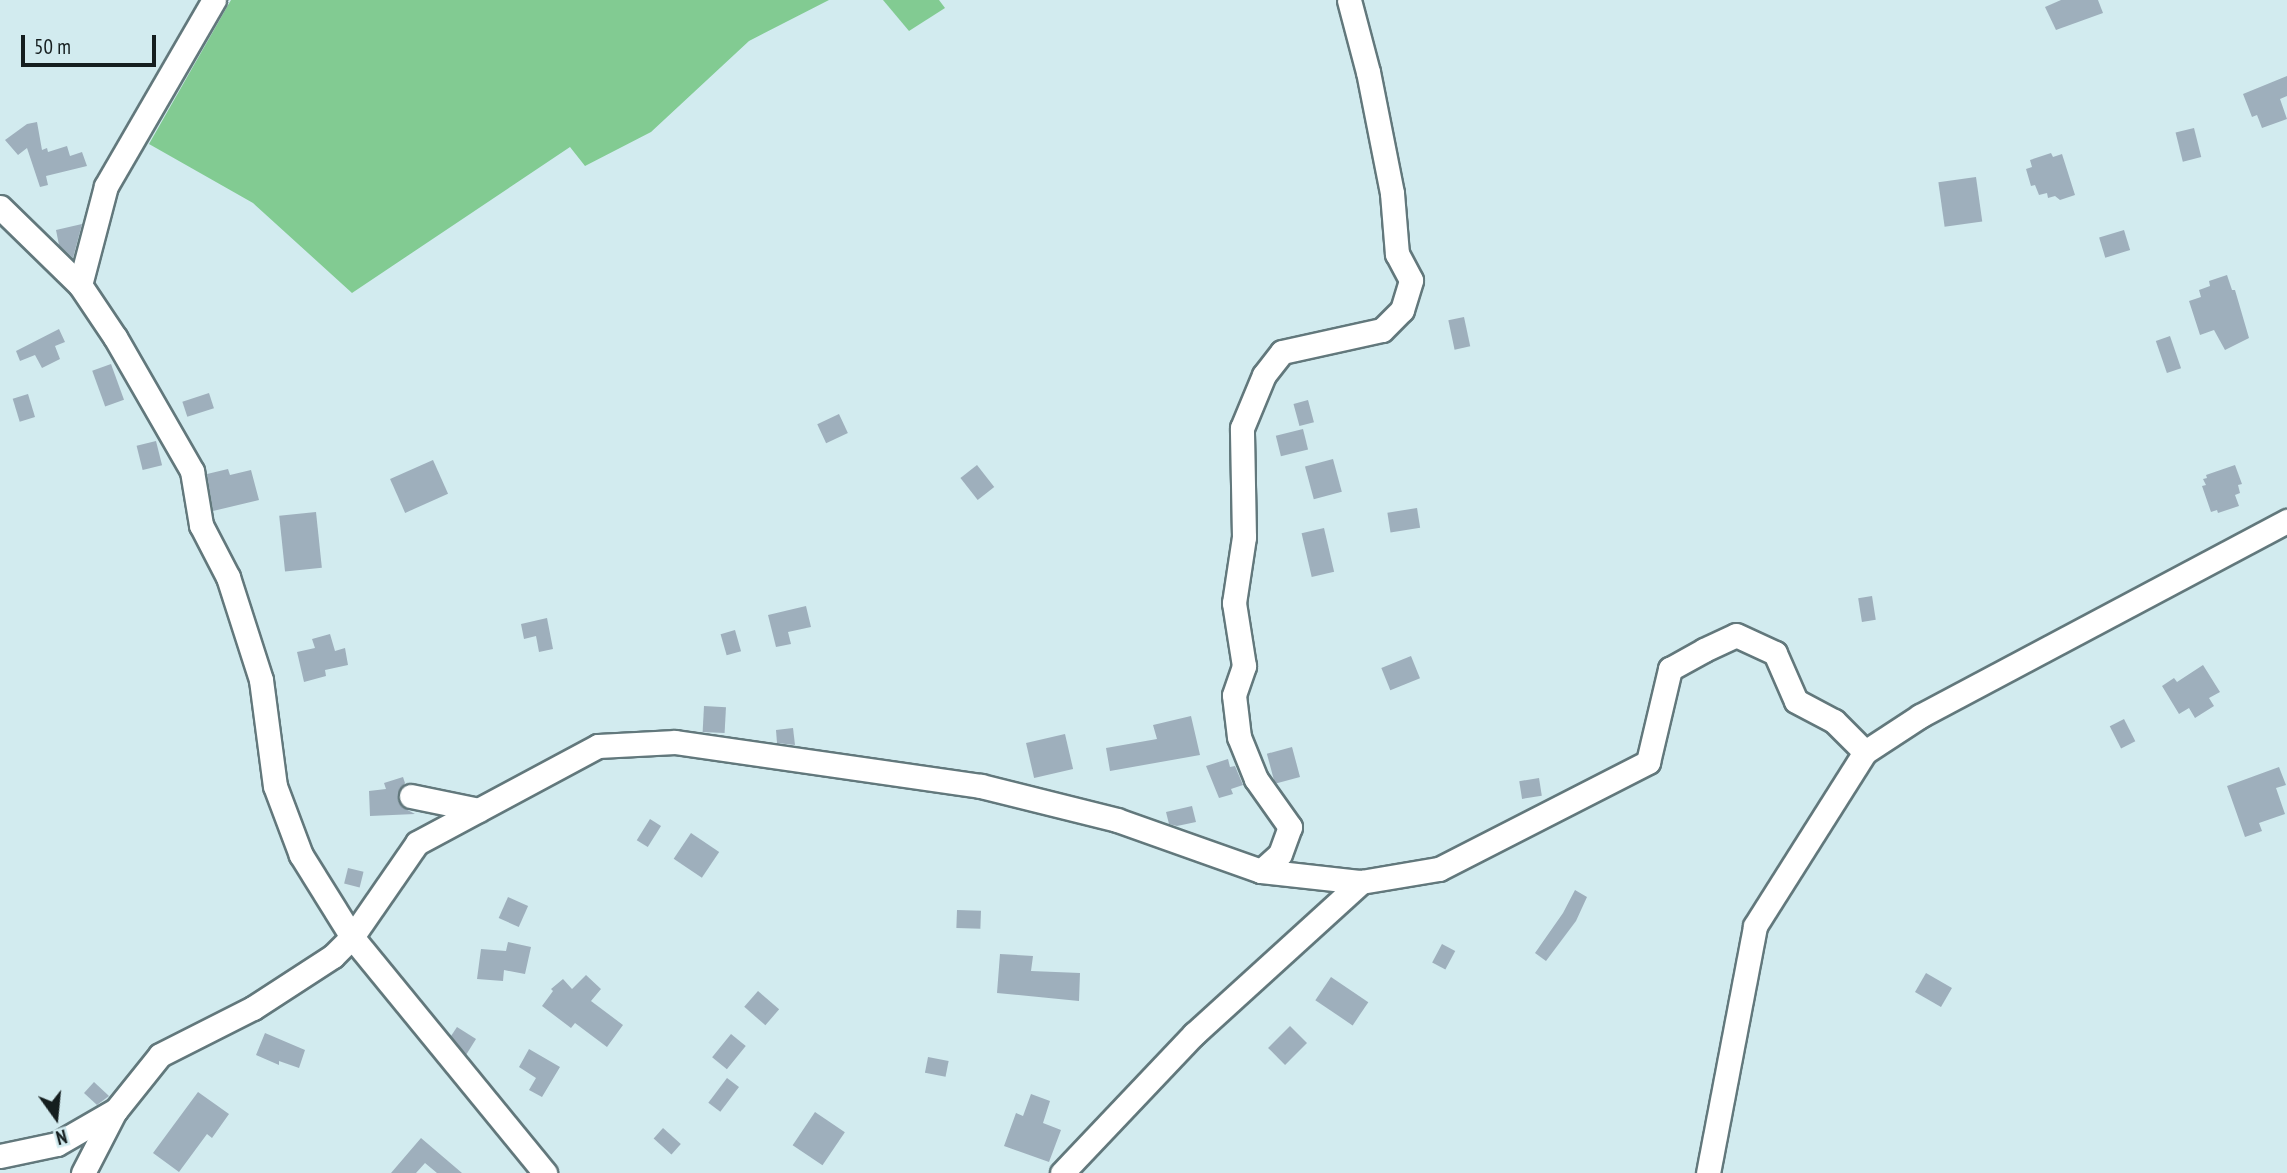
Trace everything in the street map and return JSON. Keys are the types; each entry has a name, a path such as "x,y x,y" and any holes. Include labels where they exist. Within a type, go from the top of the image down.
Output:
{"street":[{"path":"80,285 106,186 214,0"},
{"path":"1261,871 1280,854 1290,827 1256,779 1239,737 1234,695 1244,666 1234,603 1244,537 1242,428 1264,375 1282,352 1382,330 1402,310 1411,281 1397,254 1392,193 1368,72 1349,0"},
{"path":"0,207 80,285 115,337 192,471 201,525 228,577 261,680 275,786 302,855 352,937 545,1173"},
{"path":"1707,1173 1755,926 1865,752 1920,716 2287,521"},
{"path":"83,1173 116,1110 160,1055 253,1008 333,956 352,937 417,843 598,746 674,742 981,786 1117,820 1261,871 1360,882 1439,869 1648,762 1670,669 1736,635 1775,653 1796,701 1833,721 1865,752"},
{"path":"411,796 479,810"},
{"path":"1062,1173 1194,1034 1360,882"},
{"path":"0,1156 57,1143 116,1110"}],"green space":[{"path":"231,0 829,0 749,41 651,132 585,166 570,147 352,293 253,203 149,144"},
{"path":"883,0 939,0 945,8 909,31"}],"building":[{"path":"2061,0 2098,0 2103,13 2056,30 2045,7"},
{"path":"2287,76 2287,96 2280,99 2287,119 2262,128 2257,115 2252,117 2243,94"},
{"path":"37,122 42,150 47,148 48,152 67,146 70,156 82,152 87,166 46,176 48,185 40,187 27,148 18,155 5,140 27,124"},
{"path":"2194,128 2201,157 2183,162 2176,133"},
{"path":"2051,153 2053,157 2062,154 2075,195 2060,200 2055,196 2048,198 2047,193 2039,195 2035,185 2031,186 2026,169 2032,167 2030,160"},
{"path":"1976,177 1982,222 1945,227 1938,182"},
{"path":"82,224 73,258 59,245 56,230"},
{"path":"2124,230 2130,250 2105,258 2099,238"},
{"path":"2227,275 2232,290 2235,290 2249,338 2225,350 2214,330 2200,335 2189,301 2201,297 2199,290 2210,286 2209,281"},
{"path":"1464,317 1470,346 1455,350 1448,320"},
{"path":"59,329 65,342 55,346 60,359 42,368 35,355 20,361 16,351"},
{"path":"2170,336 2181,368 2167,373 2156,341"},
{"path":"111,364 124,400 105,407 92,371"},
{"path":"209,393 214,408 187,417 182,402"},
{"path":"28,394 35,417 20,422 13,399"},
{"path":"1308,400 1314,422 1299,426 1294,404"},
{"path":"839,414 848,433 826,443 817,424"},
{"path":"1303,429 1308,449 1281,456 1276,436"},
{"path":"156,441 162,465 143,470 137,446"},
{"path":"1333,459 1342,492 1314,499 1305,467"},
{"path":"433,460 448,494 405,513 390,479"},
{"path":"977,465 994,487 978,500 960,478"},
{"path":"2235,465 2242,484 2238,485 2240,493 2235,495 2239,506 2218,513 2217,510 2211,512 2202,486 2206,485 2203,479 2207,478 2206,475"},
{"path":"228,469 230,475 251,470 259,500 213,511 207,474"},
{"path":"1417,508 1420,528 1390,532 1387,513"},
{"path":"316,512 322,568 285,572 279,516"},
{"path":"1324,528 1334,572 1312,577 1302,533"},
{"path":"1872,596 1876,620 1862,622 1858,598"},
{"path":"806,606 811,627 788,632 791,644 776,647 768,615"},
{"path":"547,618 553,649 539,652 536,636 524,639 521,624"},
{"path":"735,630 741,651 727,655 721,634"},
{"path":"330,634 335,651 345,648 348,665 325,670 326,676 304,682 297,652 315,648 312,639"},
{"path":"1411,656 1420,678 1390,690 1381,668"},
{"path":"2203,665 2220,692 2209,698 2214,706 2195,718 2189,708 2179,714 2162,686 2174,678 2177,682"},
{"path":"704,706 726,707 725,733 703,732"},
{"path":"1191,716 1200,755 1110,771 1106,748 1157,739 1153,725"},
{"path":"2124,719 2135,741 2121,749 2110,726"},
{"path":"793,728 795,745 777,743 776,730"},
{"path":"1065,734 1073,769 1034,778 1026,743"},
{"path":"1292,747 1300,777 1275,784 1267,754"},
{"path":"1228,759 1230,767 1235,766 1243,785 1231,789 1233,794 1219,798 1206,766"},
{"path":"2279,767 2286,785 2276,788 2285,814 2259,823 2262,831 2245,837 2227,786"},
{"path":"403,777 405,783 398,793 398,800 402,807 415,814 370,816 369,791 386,789 384,783"},
{"path":"1539,778 1542,796 1522,799 1519,781"},
{"path":"1192,806 1196,822 1177,826 1169,824 1166,812"},
{"path":"650,819 661,826 648,847 637,840"},
{"path":"691,833 719,852 702,878 674,859"},
{"path":"348,868 364,872 360,887 344,884"},
{"path":"1575,890 1587,897 1576,921 1546,961 1535,953 1563,913"},
{"path":"508,897 528,906 519,927 499,918"},
{"path":"957,910 981,911 980,929 956,928"},
{"path":"508,942 531,947 525,974 504,970 503,981 477,979 481,949 506,951"},
{"path":"1442,944 1455,951 1445,970 1432,963"},
{"path":"1000,954 1033,956 1031,971 1080,973 1079,1001 997,993"},
{"path":"1926,973 1952,988 1941,1007 1915,992"},
{"path":"586,975 601,989 591,1001 623,1025 607,1047 575,1023 571,1028 542,1006 553,991 551,989 563,979 572,989"},
{"path":"1331,977 1368,1002 1353,1025 1315,1000"},
{"path":"758,991 779,1009 765,1025 744,1007"},
{"path":"1290,1026 1307,1043 1285,1065 1268,1048"},
{"path":"457,1027 476,1039 466,1055 451,1036"},
{"path":"265,1033 305,1050 299,1068 279,1061 279,1065 256,1055"},
{"path":"731,1034 746,1046 727,1069 712,1057"},
{"path":"529,1049 560,1067 542,1097 529,1090 536,1078 519,1067"},
{"path":"928,1057 949,1061 946,1077 925,1073"},
{"path":"727,1078 739,1087 720,1112 708,1103"},
{"path":"94,1082 109,1096 97,1105 84,1093"},
{"path":"198,1092 229,1114 212,1138 207,1134 179,1172 153,1153"},
{"path":"1031,1094 1050,1101 1043,1123 1061,1130 1049,1162 1004,1146 1016,1113 1023,1116"},
{"path":"815,1112 845,1132 822,1165 793,1145"},
{"path":"663,1128 681,1144 671,1154 654,1138"},
{"path":"421,1138 462,1173 437,1173 425,1163 416,1173 391,1173"}]}
